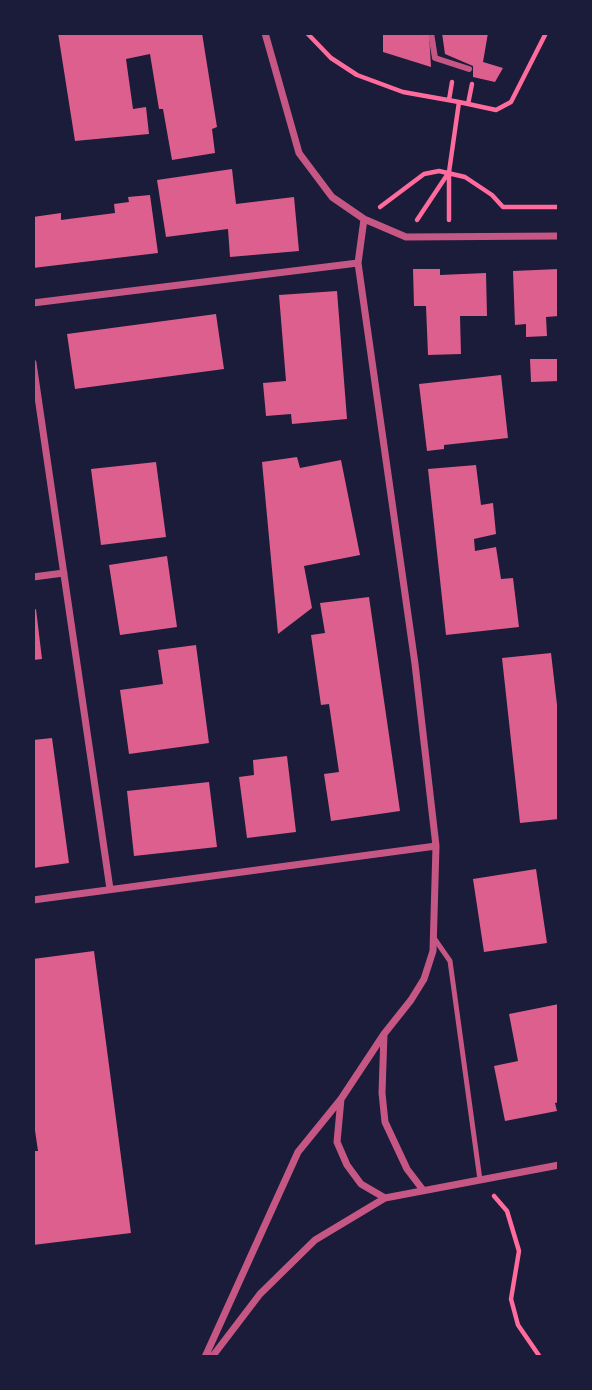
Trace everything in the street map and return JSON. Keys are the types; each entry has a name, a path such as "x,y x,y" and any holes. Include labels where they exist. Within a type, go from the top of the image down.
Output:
{"street":[{"path":"265,33 299,153 332,197 364,219 406,237 559,236"},
{"path":"431,33 435,58 469,69"},
{"path":"205,1357 298,1152 341,1098 384,1034 411,1000 424,979 433,951 436,846 415,664 358,263 364,219"},
{"path":"33,303 358,263"},
{"path":"33,363 110,889"},
{"path":"33,577 64,573"},
{"path":"33,900 436,846"},
{"path":"384,1034 384,1122 407,1170 423,1190"},
{"path":"341,1098 338,1142 347,1165 361,1184 385,1198"},
{"path":"212,1357 260,1294 315,1240 385,1198 559,1165"}],"lane":[{"path":"433,938 450,961 480,1180"}],"path":[{"path":"307,33 331,58 357,75 403,92 496,110 511,102 546,33"},
{"path":"468,104 470,83"},
{"path":"449,100 452,84"},
{"path":"449,238 449,172 459,102"},
{"path":"364,219 424,174 439,171 449,172 478,185 503,207 559,207"},
{"path":"406,237 449,172"},
{"path":"480,1180 507,1211 519,1251 511,1299 518,1325 540,1357"}],"building":[{"path":"58,33 202,33 217,127 212,129 215,153 172,160 163,109 159,109 150,54 126,59 133,109 146,107 149,134 75,141"},
{"path":"383,33 429,33 431,67 383,52"},
{"path":"442,33 488,33 483,62 503,68 495,82 473,77 473,66 445,54"},
{"path":"232,169 236,204 294,197 299,251 230,257 228,229 166,237 157,180"},
{"path":"150,195 158,253 33,268 33,217 61,213 61,220 115,213 114,204 129,202 128,197"},
{"path":"413,269 440,269 440,275 486,273 487,316 460,316 461,354 428,355 426,306 414,306"},
{"path":"559,269 559,316 546,317 547,336 526,337 526,324 515,325 513,271"},
{"path":"337,291 347,419 292,424 291,414 266,416 263,383 286,381 279,295"},
{"path":"216,314 224,369 75,389 67,334"},
{"path":"530,359 559,359 559,381 531,382"},
{"path":"501,375 508,438 444,445 444,449 427,451 419,384"},
{"path":"297,457 300,468 341,460 360,555 304,566 312,608 278,634 262,462"},
{"path":"156,462 166,537 101,545 91,469"},
{"path":"476,465 481,505 493,503 496,534 474,539 475,551 496,547 501,579 513,578 519,627 446,635 428,469"},
{"path":"167,556 177,627 120,635 109,565"},
{"path":"369,597 400,811 331,821 324,774 339,772 329,704 321,705 311,635 325,633 320,603"},
{"path":"36,609 42,659 33,660 33,610"},
{"path":"196,645 209,743 129,754 120,690 163,684 158,650"},
{"path":"551,653 559,722 559,819 520,823 502,658"},
{"path":"52,738 69,863 33,868 33,740"},
{"path":"287,756 296,832 247,838 239,777 254,775 253,760"},
{"path":"209,782 217,847 134,856 127,791"},
{"path":"536,869 547,943 484,952 473,879"},
{"path":"94,951 131,1233 33,1245 33,1151 38,1151 33,1117 33,959"},
{"path":"559,1004 559,1102 555,1103 557,1111 505,1121 494,1066 518,1061 509,1014"}]}
